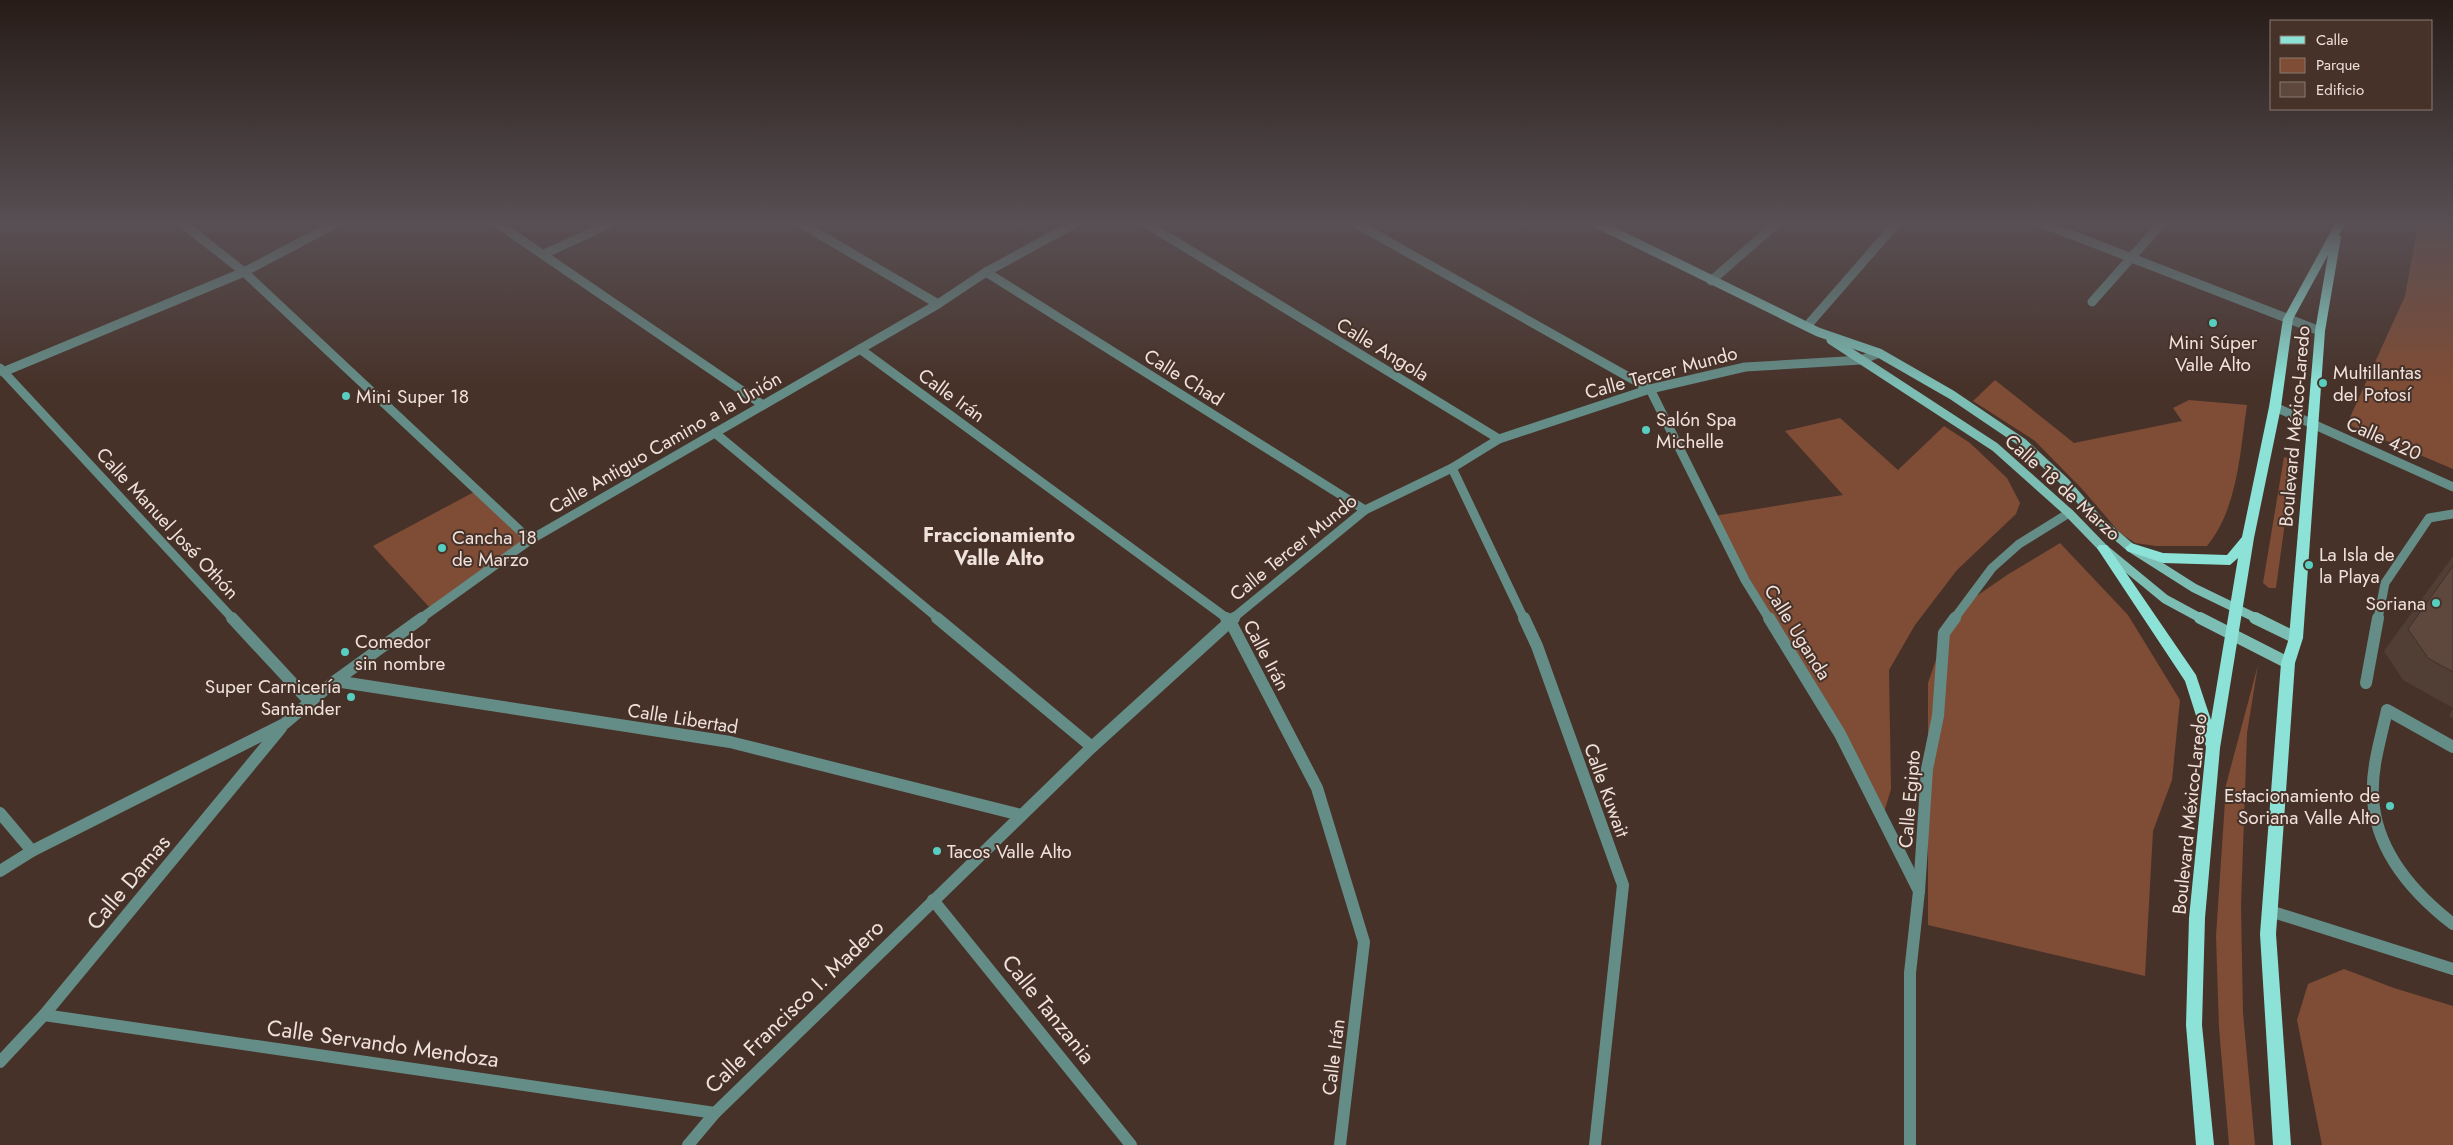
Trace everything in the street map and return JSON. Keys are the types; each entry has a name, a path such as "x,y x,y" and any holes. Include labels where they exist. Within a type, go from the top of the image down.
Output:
{"main road":[{"name":"Boulevard México-Laredo","path":"2204,1145 2194,1025 2197,918 2212,748 2248,538 2275,407 2288,319 2311,277"},
{"name":"Boulevard México-Laredo","path":"2282,1145 2268,934 2288,663 2296,638 2320,331 2330,277"},
{"path":"2131,548 2162,558 2230,560 2248,538"},
{"path":"2103,548 2191,679 2212,748"}],"street":[{"path":"2,370 231,277"},
{"path":"250,277 530,540"},
{"path":"578,277 762,405"},
{"path":"893,277 938,304"},
{"name":"Calle Antiguo Camino a la Unión","path":"0,871 32,851 284,724 335,681 530,540 938,304 978,277"},
{"name":"Calle Chad","path":"995,277 1365,510"},
{"name":"Calle Angola","path":"1234,277 1499,439"},
{"path":"1451,277 1650,389"},
{"name":"Calle 18 de Marzo","path":"1704,277 1818,332 1995,447 2070,513 2103,548 2165,599 2288,663"},
{"path":"1711,281 1715,277"},
{"path":"1806,326 1849,277"},
{"path":"2092,302 2114,277"},
{"path":"2179,277 2320,331"},
{"name":"Calle 18 de Marzo","path":"1818,332 1879,353 1952,395 2023,443 2064,481 2098,520 2131,548 2194,588 2237,611 2296,638"},
{"name":"Calle Irán","path":"860,349 1230,621 1317,788 1364,942 1340,1145"},
{"name":"Calle Tercer Mundo","path":"933,900 1092,747 1230,621 1365,510 1452,468 1499,439 1650,389 1745,366 1861,360 1879,353"},
{"name":"Calle Manuel José Othón","path":"2,370 310,702"},
{"name":"Calle Uganda","path":"1650,389 1745,580 1840,734 1919,891"},
{"name":"Calle 420","path":"2275,407 2313,426 2453,487"},
{"path":"715,433 1092,747"},
{"name":"Calle Kuwait","path":"1452,468 1537,646 1623,885 1595,1145"},
{"name":"Calle Egipto","path":"1910,1145 1910,973 1919,891 1927,769 1938,716 1944,633 1992,568 2018,544 2070,513"},
{"path":"2366,683 2385,584 2429,518 2453,514"},
{"name":"Calle Libertad","path":"335,681 730,742 1021,815"},
{"path":"2453,747 2387,710 2375,768 2373,798 2381,838 2404,876 2426,902 2453,924"},
{"name":"Calle Damas","path":"0,1062 44,1015 284,724"},
{"path":"0,813 32,851"},
{"name":"Calle Francisco I. Madero","path":"688,1145 715,1113 933,900"},
{"name":"Calle Tanzania","path":"933,900 1131,1145"},
{"path":"2270,911 2453,969"},
{"name":"Calle Servando Mendoza","path":"44,1015 715,1113"}],"green space":[{"path":"2408,277 2453,277 2453,469 2347,424 2405,296"},
{"path":"1995,380 2074,443 2182,421 2173,408 2189,400 2247,405 2236,479 2231,497 2225,515 2207,546 2156,546 2135,543 2120,533 2083,490 2035,441 1973,401"},
{"path":"1840,418 1898,470 1944,426 1970,443 2007,478 2020,503 2016,514 1957,570 1915,625 1889,670 1891,789 1883,816 1714,516 1843,495 1785,431"},
{"path":"2284,457 2291,459 2288,500 2276,588 2269,588 2263,583"},
{"path":"474,492 527,540 431,609 373,546"},
{"path":"2060,543 2128,615 2180,700 2172,780 2153,831 2145,976 1928,925 1928,683 1952,613 2007,575"},
{"path":"2258,665 2247,733 2241,906 2243,1013 2255,1145 2229,1145 2219,1028 2216,936 2226,785"},
{"path":"2344,969 2394,988 2453,1006 2453,1145 2322,1145 2297,1020 2308,984"}],"building":[{"path":"2453,566 2453,672 2428,658 2408,629"}],"place":[{"name":"Mini Súper Valle Alto","path":"2213,323"},
{"name":"Multillantas del Potosí","path":"2323,383"},
{"name":"Mini Super 18","path":"346,396"},
{"name":"Salón Spa Michelle","path":"1646,430"},
{"name":"Cancha 18 de Marzo","path":"442,548"},
{"name":"La Isla de la Playa","path":"2309,565"},
{"name":"Soriana","path":"2436,603"},
{"name":"Comedor sin nombre","path":"345,652"},
{"name":"Super Carnicería Santander","path":"351,697"},
{"name":"Estacionamiento de Soriana Valle Alto","path":"2390,806"},
{"name":"Tacos Valle Alto","path":"937,851"}],"district":[{"name":"Fraccionamiento Valle Alto","path":"999,546"}]}
